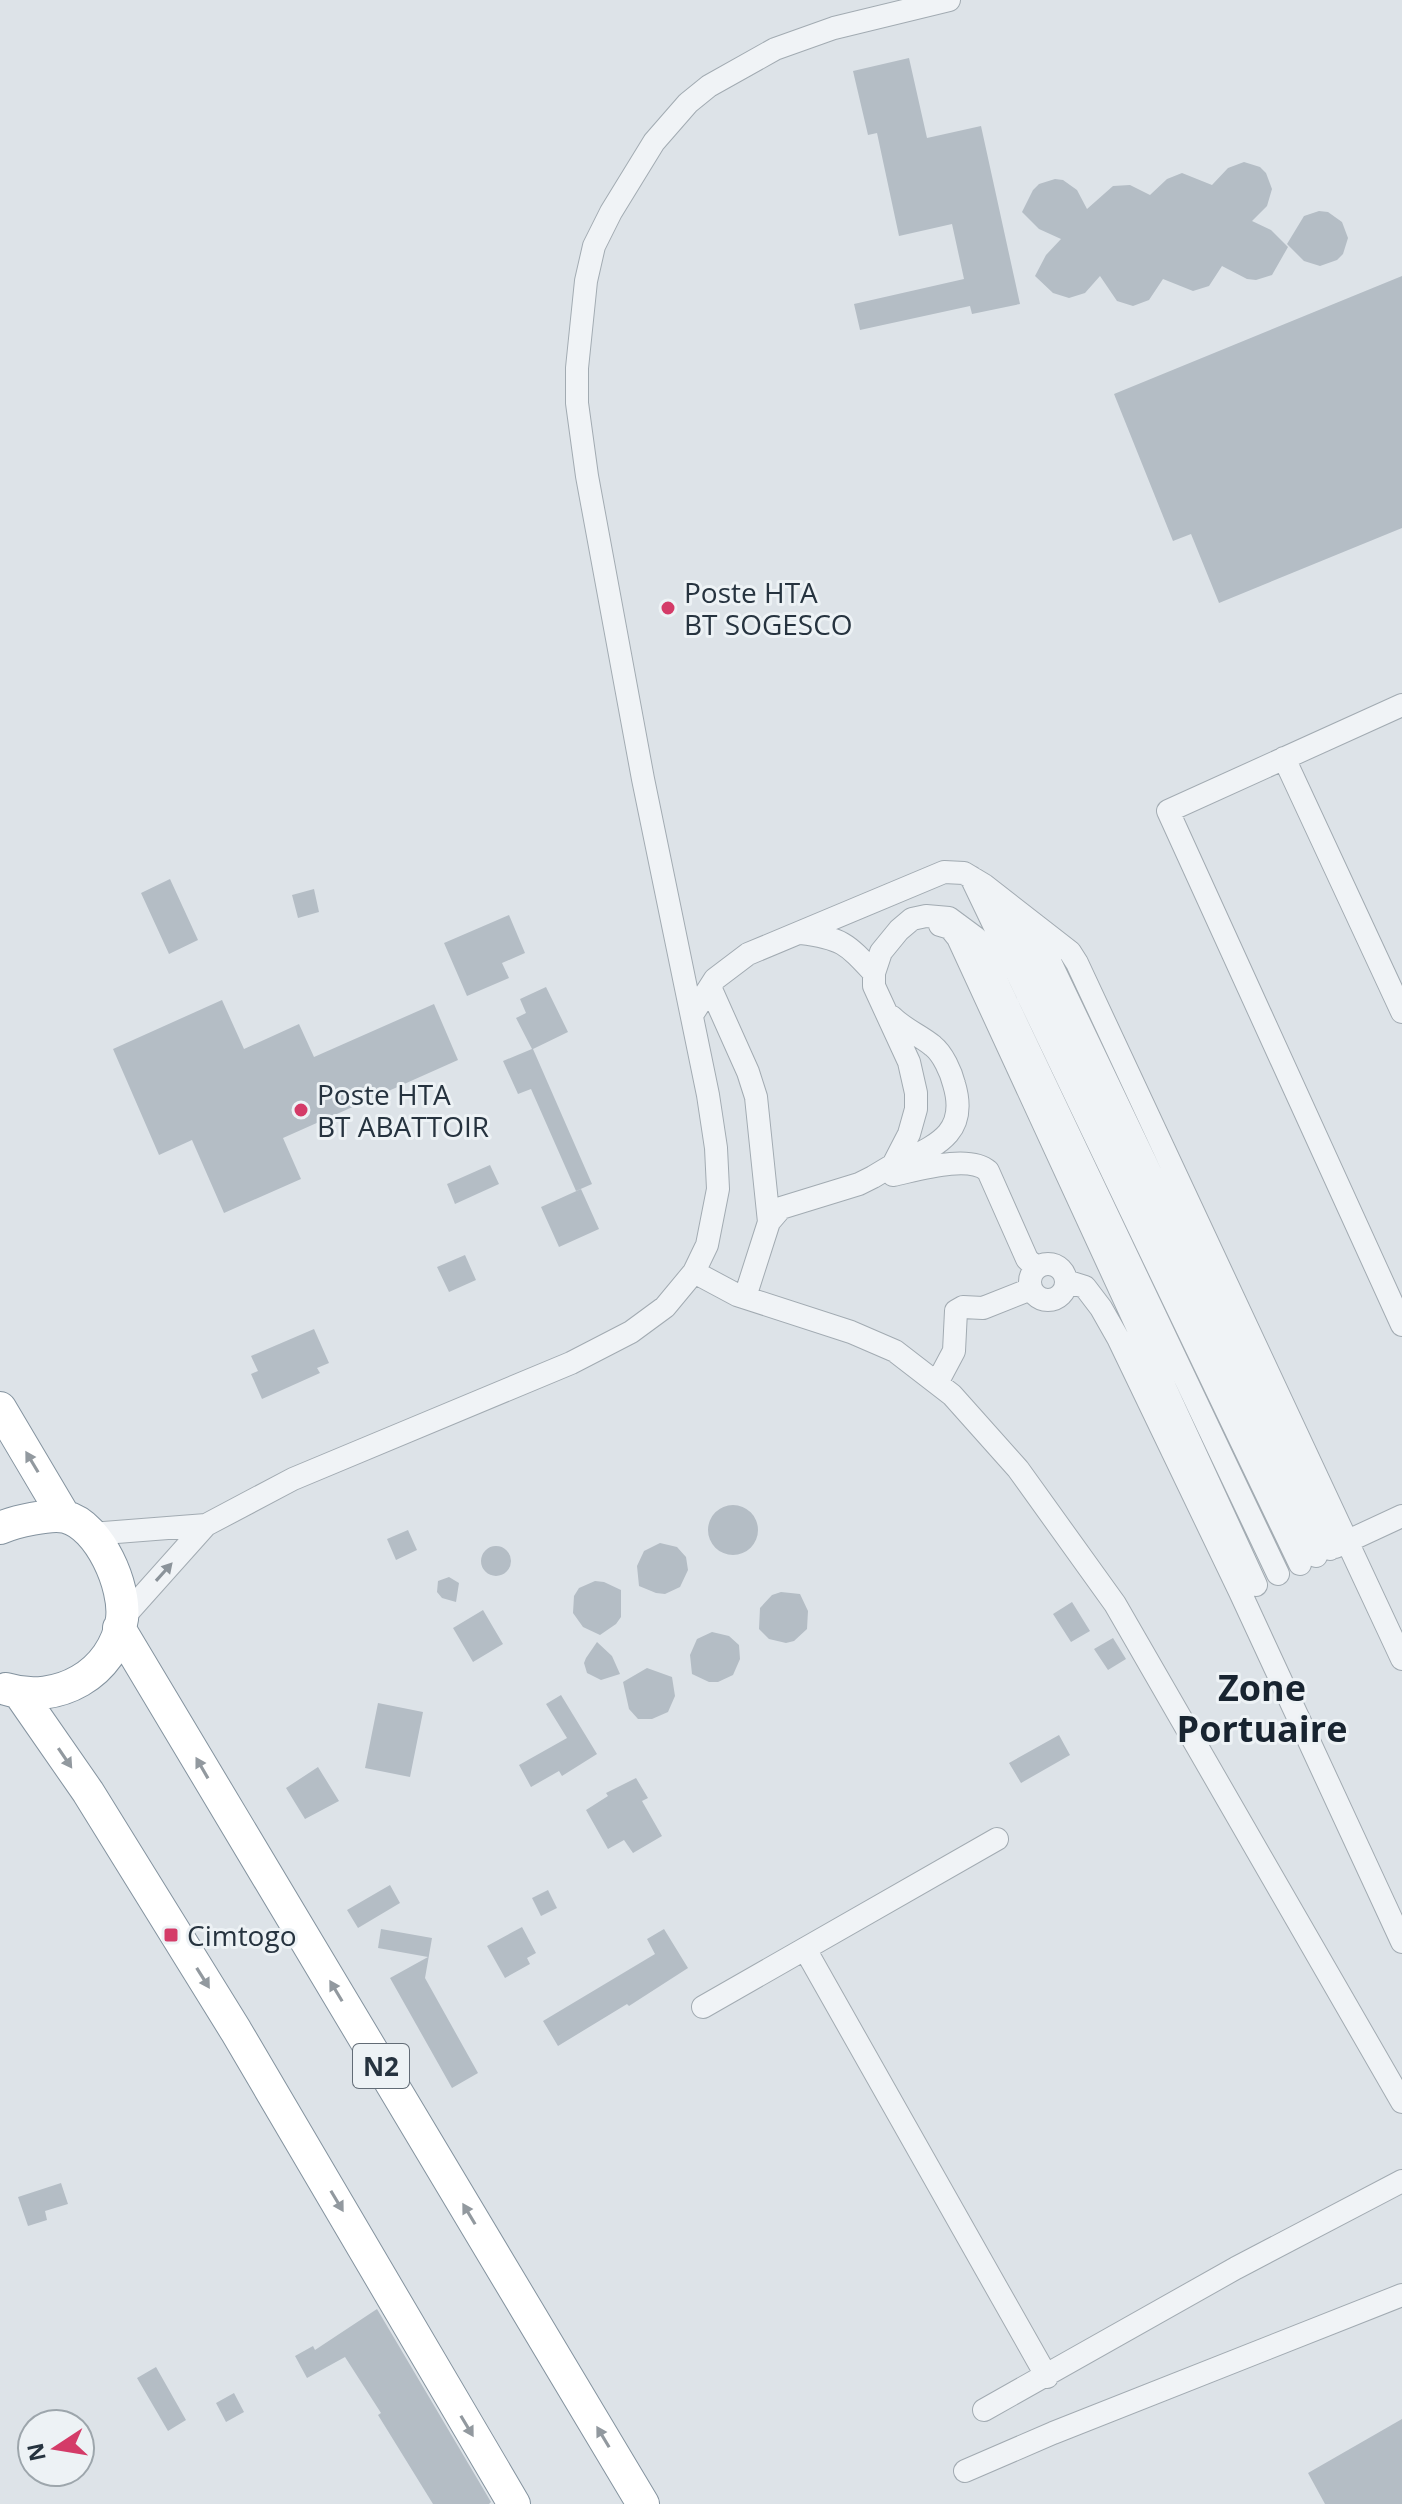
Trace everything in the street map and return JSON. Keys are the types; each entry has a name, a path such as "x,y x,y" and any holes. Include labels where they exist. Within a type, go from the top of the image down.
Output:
{"highway":[{"name":"N2","path":"0,1408 64,1516 91,1534 113,1569 121,1594 120,1624 643,2504"},
{"path":"0,1528 28,1520 64,1516"},
{"path":"10,1690 56,1692 80,1682 100,1666 114,1644 120,1624"},
{"path":"10,1690 88,1792 244,2044 514,2504"}],"street":[{"path":"120,1624 206,1525 293,1479 583,1357 631,1332 665,1307 694,1272 707,1245 718,1189 716,1148 708,1095 643,779 581,438 577,403 578,335 586,281 594,246 654,142 680,110 709,86 775,49 803,38 949,0"},
{"path":"1400,711 1284,758 1168,811 1402,1325"},
{"path":"1284,758 1402,1012"},
{"path":"692,1015 715,979 748,954 944,872 955,871 971,877 1030,921 1323,1553"},
{"path":"971,877 1323,1553 1402,1659"},
{"path":"1001,898 1323,1553"},
{"path":"873,1177 893,1165 909,1134 916,1109 909,1062 882,1007 874,986 874,973 881,952 912,919 926,916 949,918 976,938 1278,1574"},
{"path":"912,919 950,928 958,938 1402,1942"},
{"path":"799,932 825,936 849,945 874,973"},
{"path":"710,987 756,1097 769,1222 745,1297"},
{"path":"769,1222 781,1208 859,1184 934,1145 949,1134 958,1119 958,1100 945,1063 934,1047 903,1028 882,1007"},
{"path":"873,1177 954,1163 982,1166 988,1171 1027,1259 1034,1278 1039,1298 1052,1300 1062,1294 1066,1281 1062,1270 1053,1264 1034,1278 983,1308 963,1307 956,1311 954,1351 937,1383"},
{"path":"694,1272 745,1297 851,1332 895,1351 952,1395 1018,1469 1115,1604 1402,2102"},
{"path":"1066,1281 1085,1287 1107,1318 1248,1588"},
{"path":"1248,1588 1402,1516"},
{"path":"91,1534 206,1525"},
{"path":"703,2007 997,1839"},
{"path":"805,1949 1047,2377"},
{"path":"984,2410 1236,2268 1402,2181"},
{"path":"965,2471 1402,2295"}],"building":[{"path":"909,58 927,138 981,126 1020,304 972,314 970,306 860,330 854,304 964,279 952,224 899,236 877,133 868,135 853,71"},
{"path":"1244,162 1260,167 1272,189 1267,206 1252,221 1271,230 1288,247 1272,275 1256,280 1247,279 1222,266 1209,286 1193,291 1163,279 1149,300 1133,306 1117,301 1100,276 1085,293 1069,298 1053,293 1035,276 1046,255 1061,239 1039,229 1022,212 1039,184 1063,180 1077,190 1087,209 1113,186 1130,185 1150,195 1167,179 1182,173 1212,185 1228,168"},
{"path":"1319,211 1328,212 1342,222 1348,238 1343,254 1337,260 1320,266 1304,261 1287,244 1304,216"},
{"path":"1402,276 1402,528 1219,603 1191,534 1173,541 1114,394"},
{"path":"170,879 198,940 169,954 141,893"},
{"path":"314,889 319,912 298,918 292,895"},
{"path":"509,915 525,953 502,963 509,978 467,996 444,943"},
{"path":"546,987 568,1032 533,1049 592,1184 576,1191 531,1089 518,1094 503,1061 532,1049 516,1018 526,1013 520,999"},
{"path":"222,1000 244,1049 299,1024 314,1057 434,1004 458,1060 283,1138 301,1179 224,1213 192,1140 159,1155 113,1049"},
{"path":"490,1165 499,1184 455,1204 447,1184"},
{"path":"581,1189 599,1229 559,1247 541,1207"},
{"path":"465,1255 476,1280 449,1292 437,1267"},
{"path":"314,1329 329,1363 317,1368 320,1373 262,1399 251,1374 258,1371 251,1356"},
{"path":"733,1505 751,1512 758,1530 751,1548 733,1555 715,1548 708,1530 715,1512"},
{"path":"408,1530 417,1550 396,1560 387,1539"},
{"path":"660,1543 677,1547 686,1557 688,1570 680,1587 665,1594 639,1586 637,1566 644,1551"},
{"path":"496,1546 507,1550 511,1561 507,1572 496,1576 485,1572 481,1561 485,1550"},
{"path":"449,1577 459,1583 456,1602 442,1598 437,1592 438,1581"},
{"path":"595,1581 621,1590 621,1617 600,1635 583,1627 573,1613 574,1596 579,1588"},
{"path":"781,1592 800,1594 808,1611 807,1629 794,1641 786,1643 769,1639 759,1629 760,1608 772,1595"},
{"path":"1072,1602 1090,1631 1071,1642 1053,1614"},
{"path":"483,1610 503,1644 473,1662 453,1628"},
{"path":"712,1632 729,1636 739,1645 740,1659 733,1675 718,1682 709,1682 692,1674 690,1655 697,1639"},
{"path":"1113,1638 1126,1659 1108,1670 1094,1649"},
{"path":"597,1642 612,1656 620,1674 601,1680 587,1673 584,1663"},
{"path":"647,1668 672,1677 675,1696 668,1712 652,1719 638,1719 629,1709 623,1682"},
{"path":"561,1695 597,1754 562,1776 559,1771 531,1787 519,1765 567,1738 546,1704"},
{"path":"378,1703 423,1712 410,1777 365,1768"},
{"path":"1059,1735 1070,1755 1021,1783 1009,1763"},
{"path":"318,1767 339,1801 305,1819 286,1788"},
{"path":"636,1778 648,1798 642,1801 662,1836 633,1853 624,1840 608,1849 586,1810 608,1796 606,1793"},
{"path":"390,1885 400,1903 358,1928 347,1910"},
{"path":"548,1890 557,1908 541,1916 532,1898"},
{"path":"522,1927 536,1953 527,1958 530,1964 505,1978 487,1946"},
{"path":"381,1929 432,1938 425,1978 478,2073 452,2088 390,1978 428,1957 378,1948"},
{"path":"664,1929 688,1968 558,2046 543,2021 655,1954 647,1939"},
{"path":"61,2183 68,2204 45,2211 47,2220 28,2226 18,2197"},
{"path":"377,2309 491,2502 489,2504 433,2504 345,2357 307,2378 295,2356 313,2346 315,2350"},
{"path":"156,2367 186,2420 168,2431 137,2378"},
{"path":"234,2393 244,2412 226,2422 216,2403"},
{"path":"1402,2419 1402,2504 1325,2504 1308,2473"}],"place":[{"name":"Poste HTA BT SOGESCO","path":"668,608"},
{"name":"Poste HTA BT ABATTOIR","path":"301,1110"},
{"name":"Cimtogo","path":"171,1935"}],"district":[{"name":"Zone Portuaire","path":"1262,1708"}]}
